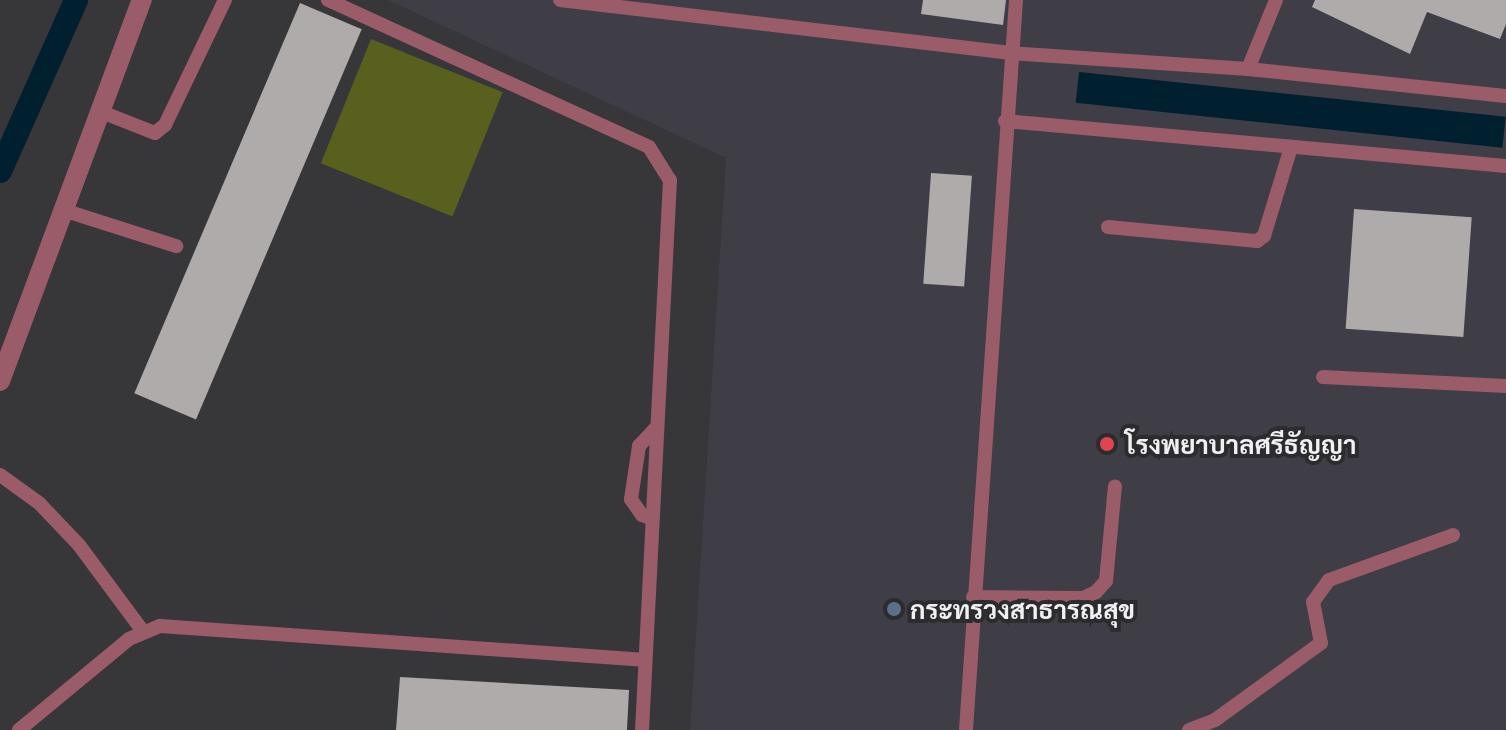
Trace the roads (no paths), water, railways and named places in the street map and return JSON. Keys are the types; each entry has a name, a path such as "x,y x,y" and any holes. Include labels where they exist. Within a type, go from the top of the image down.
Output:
{"street":[{"path":"0,381 142,0"}],"lane":[{"path":"99,111 155,133 165,125 225,0"},
{"path":"328,0 649,147 661,161 670,180 643,660 642,730"},
{"path":"560,0 1009,53 1248,69 1506,96"},
{"path":"966,730 1009,53 1016,0"},
{"path":"1248,69 1276,0"},
{"path":"1005,121 1506,166"},
{"path":"1108,227 1257,241 1264,236 1291,147"},
{"path":"63,210 176,246"},
{"path":"1323,377 1506,386"},
{"path":"652,519 642,515 631,499 639,446 657,427"},
{"path":"0,475 39,503 79,545 142,630"},
{"path":"973,597 1083,598 1096,592 1106,581 1115,486"},
{"path":"1189,730 1215,720 1321,643 1313,602 1329,580 1453,535"},
{"path":"19,730 142,630 160,626 643,660"}],"water":[{"path":"1079,72 1506,117 1502,148 1076,103"}],"waterway":[{"path":"0,171 76,0"}],"place":[{"name":"โรงพยาบาลศรีธัญญา","path":"1107,444"},
{"name":"กระทรวงสาธารณสุข","path":"894,609"}]}
